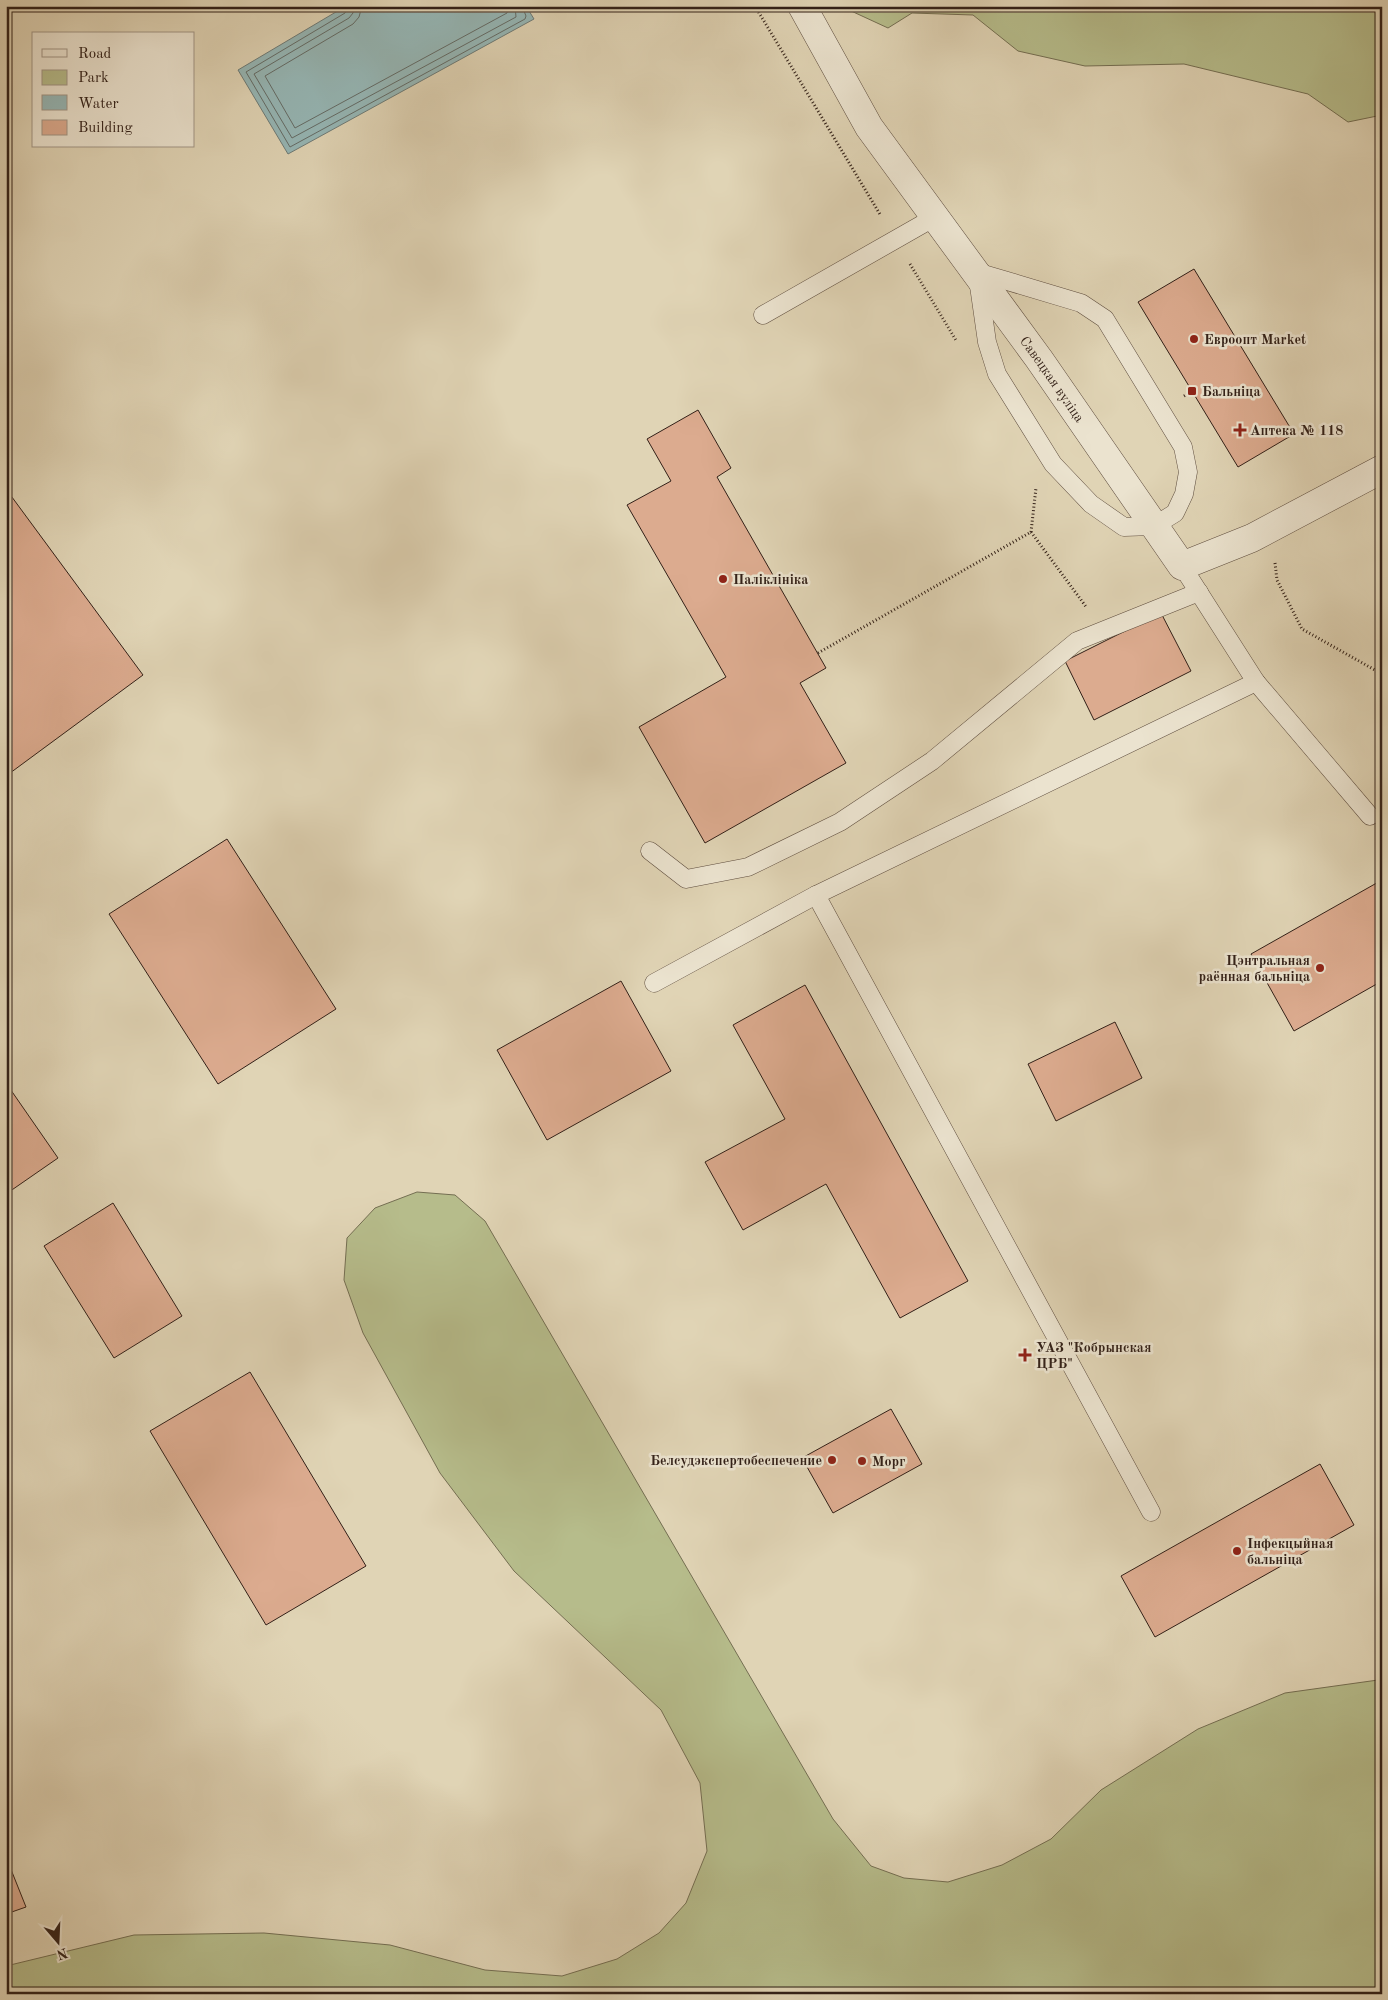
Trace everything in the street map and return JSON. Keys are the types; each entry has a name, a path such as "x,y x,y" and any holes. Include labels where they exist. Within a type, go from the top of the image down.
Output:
{"street":[{"name":"Савецкая вуліца","path":"802,6 870,127 1039,358 1182,566"},
{"path":"1182,566 1252,538 1382,469"}],"lane":[{"path":"763,316 935,217"},
{"path":"977,272 1081,303 1105,320 1183,447 1188,472 1184,494 1175,513 1154,526 1124,527 1090,504 1053,464 997,374 988,342 977,272"},
{"path":"1182,566 1256,682 1370,816"},
{"path":"650,851 686,879 748,867 840,822 932,761 1077,641 1199,592"},
{"path":"654,982 816,895 1256,682"},
{"path":"816,895 1151,1512"}],"path":[{"path":"818,653 1031,532 1088,611"},
{"path":"1274,558 1277,580 1302,629 1382,674"}],"green space":[{"path":"846,6 1382,6 1382,115 1348,122 1308,94 1184,64 1085,66 1018,51 973,15 912,13 888,28 849,10"},
{"path":"417,1192 455,1195 485,1221 833,1819 871,1866 904,1878 948,1882 1002,1865 1051,1839 1101,1790 1198,1729 1285,1693 1382,1681 1382,1994 6,1994 6,1966 134,1935 264,1933 390,1945 485,1970 562,1976 617,1959 659,1933 686,1903 707,1851 700,1783 661,1710 514,1571 440,1473 363,1333 344,1280 347,1238 375,1208"}],"water":[{"path":"346,6 526,6 534,19 288,154 238,70"}],"building":[{"path":"1194,269 1294,434 1238,467 1138,302"},
{"name":"Паліклініка","path":"698,410 731,468 717,477 826,668 800,683 846,763 705,843 639,727 726,677 627,505 671,481 647,439"},
{"path":"6,489 143,675 6,776"},
{"path":"1161,613 1191,671 1094,720 1065,661"},
{"path":"227,839 336,1009 218,1084 109,914"},
{"name":"Цэнтральная раённая бальніца","path":"1382,880 1382,981 1294,1031 1251,954"},
{"path":"621,981 671,1071 547,1140 497,1050"},
{"path":"805,985 968,1281 900,1318 826,1184 743,1230 705,1162 785,1119 733,1025"},
{"path":"1115,1022 1142,1078 1056,1121 1028,1064"},
{"path":"6,1083 58,1158 6,1194"},
{"path":"113,1203 182,1316 114,1358 44,1246"},
{"path":"250,1372 366,1566 266,1625 150,1431"},
{"name":"Морг","path":"891,1409 922,1464 833,1513 802,1458"},
{"name":"Інфекцыйная бальніца","path":"1320,1464 1354,1525 1155,1637 1121,1576"},
{"path":"6,1857 26,1907 6,1914"}],"place":[{"name":"Евроопт Market","path":"1194,339"},
{"name":"Бальніца","path":"1192,391"},
{"name":"Аптека № 118","path":"1240,430"},
{"name":"Паліклініка","path":"723,579"},
{"name":"Цэнтральная раённая бальніца","path":"1320,968"},
{"name":"УАЗ \"Кобрынская ЦРБ\"","path":"1025,1355"},
{"name":"Белсудэкспертобеспечение","path":"832,1460"},
{"name":"Морг","path":"862,1461"},
{"name":"Інфекцыйная бальніца","path":"1237,1551"}]}
